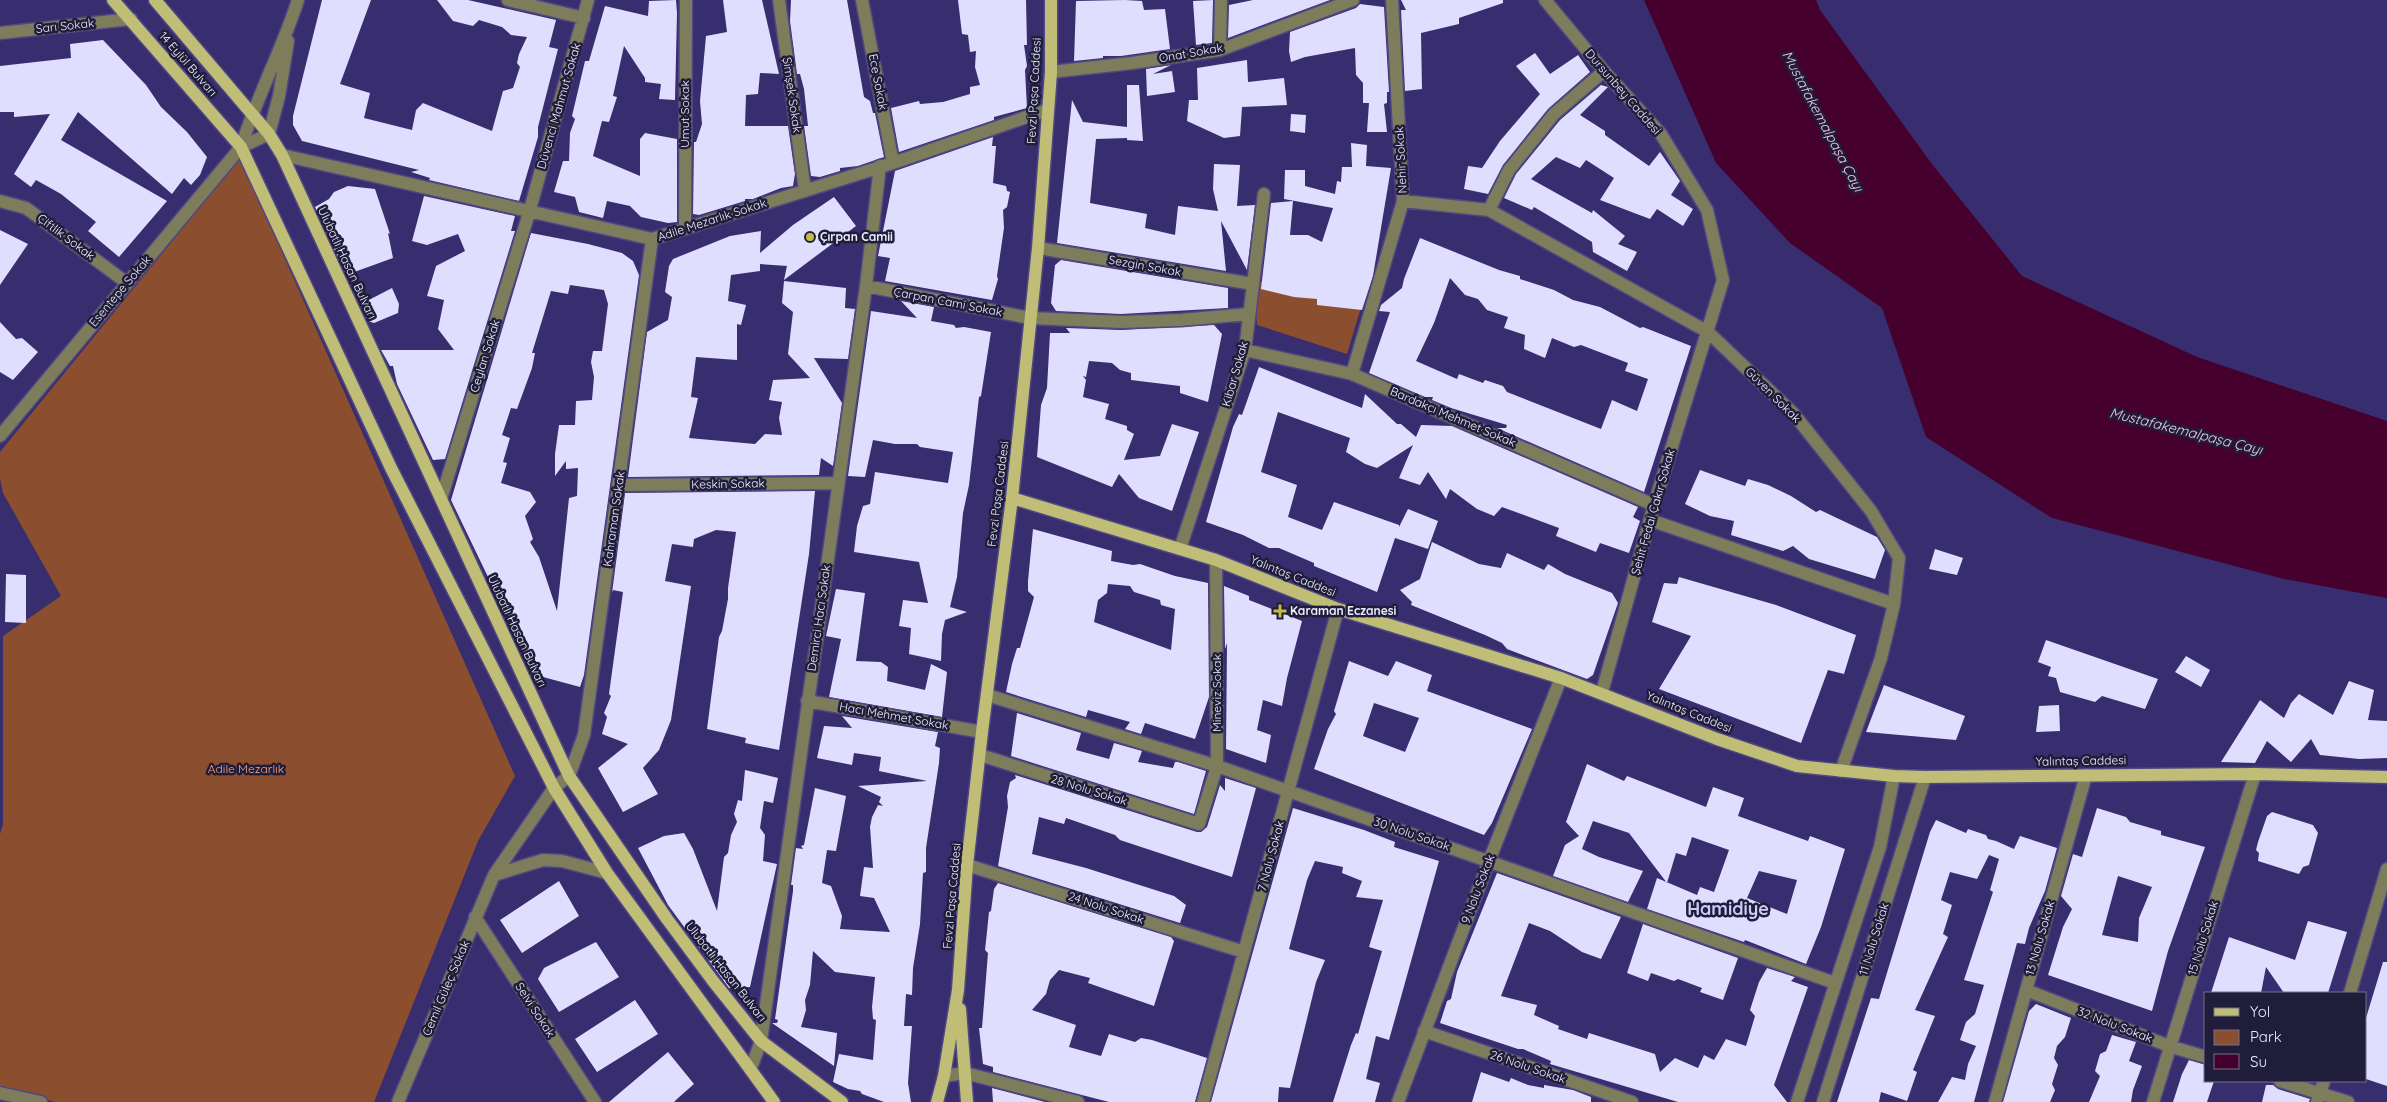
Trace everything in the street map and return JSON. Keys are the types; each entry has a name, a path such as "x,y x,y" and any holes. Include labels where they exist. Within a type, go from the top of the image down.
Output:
{"main road":[{"name":"14 Eylül Bulvarı","path":"113,0 242,146"},
{"name":"14 Eylül Bulvarı","path":"155,0 252,113"},
{"name":"Fevzi Paşa Caddesi","path":"937,1102 944,1076 958,990 967,865 1012,498 1038,248 1051,72 1051,0"},
{"name":"Ulubatlı Hasan Bulvarı","path":"252,113 269,134 282,155 569,776 667,919 761,1041 842,1102"},
{"path":"242,146 391,468 554,788 607,873 695,997 774,1102"},
{"name":"Yalıntaş Caddesi","path":"1012,498 1216,560 1338,609 1602,692 1717,739 1797,766 1894,776 1925,777 2086,774 2255,774 2387,777"},
{"name":"Fevzi Paşa Caddesi","path":"958,990 967,1102"}],"street":[{"path":"242,146 252,113 290,26 298,0"},
{"path":"508,0 584,18"},
{"name":"Düvenci Mahmut Sokak","path":"529,213 588,0"},
{"name":"Umut Sokak","path":"685,229 686,0"},
{"name":"Şimşek Sokak","path":"779,0 806,191"},
{"name":"Ece Sokak","path":"862,0 893,163"},
{"path":"1220,50 1221,0"},
{"name":"Onat Sokak","path":"1051,72 1132,63 1220,50 1353,0"},
{"name":"Nehir Sokak","path":"1352,374 1403,201 1392,0"},
{"name":"Dursunbey Caddesi","path":"1545,0 1604,71 1661,134 1707,210 1723,280 1708,332"},
{"name":"Sarı Sokak","path":"0,32 131,19"},
{"path":"242,146 269,134 279,96 290,26"},
{"path":"1489,210 1509,170 1554,114 1604,71"},
{"name":"Adile Mezarlık Sokak","path":"282,155 529,213 652,239 893,163 1047,110"},
{"name":"Esentepe Sokak","path":"0,436 242,146"},
{"name":"Demirci Hacı Sokak","path":"750,1068 761,1041 866,286 880,166"},
{"name":"Kibar Sokak","path":"1180,549 1244,350 1264,194"},
{"name":"Çiftlik Sokak","path":"0,200 26,208 127,283"},
{"name":"Güven Sokak","path":"1403,201 1489,210 1708,332 1793,413 1871,511 1899,558 1894,604 1881,658 1841,771"},
{"name":"Ceylan Sokak","path":"441,499 529,213"},
{"name":"Kahraman Sokak","path":"569,776 584,735 652,239"},
{"name":"Sezgin Sokak","path":"1038,248 1253,284"},
{"name":"Çarpan Cami Sokak","path":"866,286 1030,318"},
{"path":"1030,318 1121,322 1181,320 1248,314"},
{"name":"Şehit Fedai Çakır Sokak","path":"1602,692 1654,505 1708,332"},
{"name":"Bardakçı Mehmet Sokak","path":"1244,350 1352,374 1654,505"},
{"name":"Keskin Sokak","path":"618,485 838,483"},
{"path":"1650,520 1894,604"},
{"name":"Mineviz Sokak","path":"1199,824 1217,766 1216,560"},
{"name":"7 Nolu Sokak","path":"1203,1102 1338,609"},
{"name":"9 Nolu Sokak","path":"1398,1102 1488,861 1561,678"},
{"name":"30 Nolu Sokak","path":"987,695 1217,766 1835,983"},
{"name":"Hacı Mehmet Sokak","path":"807,701 982,732"},
{"name":"28 Nolu Sokak","path":"980,755 1199,824"},
{"name":"13 Nolu Sokak","path":"1994,1102 2086,774"},
{"name":"15 Nolu Sokak","path":"2153,1102 2255,774"},
{"path":"554,788 569,776"},
{"name":"11 Nolu Sokak","path":"1797,1102 1880,847 1894,776"},
{"name":"11 Nolu Sokak","path":"1823,1102 1925,777"},
{"name":"Cemil Güleç Sokak","path":"398,1102 494,875 554,788"},
{"path":"494,875 543,860 562,861 607,873"},
{"name":"24 Nolu Sokak","path":"967,865 1244,952"},
{"path":"2350,992 2387,870"},
{"name":"Selvi Sokak","path":"475,917 595,1102"},
{"name":"32 Nolu Sokak","path":"2026,990 2169,1046 2204,1056"},
{"name":"26 Nolu Sokak","path":"1424,1031 1632,1102"},
{"path":"944,1076 965,1073 1078,1102"},
{"path":"2284,1082 2321,1092 2348,1102"},
{"path":"0,1093 41,1102"}],"green space":[{"name":"Adile Mezarlık","path":"240,158 515,776 478,841 374,1102 55,1102 0,1087 0,834 3,824 3,636 61,596 3,493 0,479 0,452"},
{"path":"1253,280 1362,304 1347,354 1257,325"}],"water":[{"name":"Mustafakemalpaşa Çayı","path":"1644,0 1816,0 1820,10 1932,164 2022,276 2197,357 2387,421 2387,598 2284,579 2052,518 1926,437 1882,308 1790,243 1716,163"}],"building":[{"path":"322,0 371,0 340,84 370,93 364,118 412,130 416,110 423,103 492,131 503,91 513,88 520,67 517,63 519,54 527,37 511,35 502,27 479,20 473,26 453,21 437,0 468,0 556,20 549,47 558,49 538,127 538,137 519,201 429,180 430,178 411,172 419,170 302,141 293,125 293,116"},
{"path":"676,0 675,100 659,99 661,84 645,82 645,78 624,46 613,96 617,97 609,122 602,121 593,156 640,176 640,139 645,133 677,139 677,222 668,223 641,217 630,206 607,201 603,218 579,212 575,197 554,192 563,161 569,161 570,133 575,119 572,116 585,61 589,61 605,6 648,16 649,1"},
{"path":"723,0 762,0 779,74 760,73 758,94 746,95 745,126 788,126 795,174 793,186 781,188 753,199 745,199 745,201 699,215 693,214 694,142 696,142 702,124 700,101 706,36 727,32"},
{"path":"791,0 847,0 864,97 870,101 873,113 875,113 884,157 858,166 840,168 840,171 820,177 811,176 804,126 808,126 804,89 800,74 797,74 790,21"},
{"path":"958,0 1026,0 1027,45 1024,45 1027,66 1025,70 1027,108 994,117 994,120 899,152 891,108 919,101 920,104 943,102 970,94 970,87 980,85 975,67 976,51 970,52 968,35 962,34"},
{"path":"1213,0 1212,43 1196,45 1193,1"},
{"path":"1253,0 1330,0 1228,38 1229,5"},
{"path":"1401,0 1503,0 1503,3 1459,18 1459,24 1421,33 1422,89 1405,91 1401,10 1406,10"},
{"path":"1076,1 1142,1 1144,10 1165,9 1170,49 1074,61"},
{"path":"1360,4 1384,7 1389,92 1387,92 1387,103 1384,104 1387,132 1367,132 1369,103 1363,103 1363,83 1356,75 1355,48 1305,57 1291,62 1289,51 1290,32 1356,8"},
{"path":"103,40 146,85 161,107 187,132 207,157 200,175 191,185 184,178 172,194 78,112 61,140 167,201 119,257 88,231 96,222 61,194 36,180 31,187 14,174 50,114 14,117 14,112 0,112 0,66 71,58 70,44"},
{"path":"1535,53 1550,74 1578,55 1590,72 1548,109 1503,165 1488,194 1464,189 1468,166 1482,168 1500,141 1540,94 1516,66"},
{"path":"1247,60 1248,82 1284,78 1287,105 1242,107 1240,136 1224,138 1187,121 1189,100 1198,100 1197,68"},
{"path":"1171,65 1153,74 1172,71 1175,92 1147,96 1146,69"},
{"path":"1127,85 1139,85 1143,141 1127,140 1127,138 1096,139 1090,203 1147,214 1145,228 1175,235 1178,206 1218,211 1213,189 1214,164 1240,165 1237,206 1255,205 1247,270 1221,221 1226,271 1057,243 1072,100 1083,122 1127,127"},
{"path":"1601,85 1608,87 1580,115 1605,131 1605,135 1649,166 1660,152 1680,181 1671,195 1693,209 1683,226 1657,209 1650,219 1600,200 1614,178 1586,160 1580,168 1556,157 1531,179 1592,213 1593,210 1625,236 1618,244 1637,252 1627,271 1593,252 1592,242 1561,223 1534,207 1532,210 1504,198 1516,174 1560,120"},
{"path":"1291,114 1306,115 1305,133 1290,131"},
{"path":"993,137 992,146 996,146 993,183 1006,186 1007,191 1010,192 1007,207 1003,210 1004,228 998,279 992,300 885,281 890,258 878,256 895,171"},
{"path":"1351,143 1367,145 1366,166 1391,168 1373,276 1362,310 1317,305 1317,299 1294,297 1261,289 1271,203 1293,201 1290,235 1308,235 1322,242 1333,208 1284,199 1285,170 1305,170 1305,186 1335,194 1337,181 1341,182 1342,167 1352,167"},
{"path":"348,186 375,189 390,234 388,233 393,258 346,275 315,207 329,199 334,192"},
{"path":"424,196 515,216 511,231 515,231 445,459 433,460 397,384 393,366 390,366 381,350 454,350 438,329 444,300 427,296 436,266 465,251 458,234 427,245 412,241"},
{"path":"834,197 856,226 784,280 787,266 760,264 760,271 731,275 728,301 746,305 741,325 737,324 737,360 696,357 691,397 698,398 689,438 755,444 765,434 782,435 779,418 782,402 769,400 773,380 810,378 788,354 793,312 782,303 784,281 846,288 845,308 855,309 848,359 814,358 842,403 833,466 821,458 819,475 628,477 647,332 668,320 672,297 665,292 669,266 673,259 730,236 761,231 760,253 793,225"},
{"path":"0,230 28,244 0,285"},
{"path":"531,233 622,253 633,261 639,275 584,675 580,687 532,674 522,645 503,604 501,604 451,500","holes":["570,285 604,290 608,304 602,351 593,351 591,362 594,377 592,400 576,401 575,425 559,425 555,454 555,476 566,461 566,469 578,468 577,496 569,498 557,611 539,557 530,542 533,539 525,516 536,502 530,492 501,483 507,463 503,462 510,438 502,435 511,408 517,409 532,368 535,353 532,353 551,291 568,294"]},
{"path":"1420,238 1499,270 1520,276 1520,279 1554,290 1573,300 1600,307 1640,328 1643,327 1691,346 1644,492 1497,428 1506,428 1507,425 1451,408 1432,400 1433,397 1425,397 1369,373 1390,312 1379,311 1381,305 1402,288","holes":["1450,278 1465,295 1478,299 1487,310 1508,317 1504,328 1525,335 1524,349 1545,358 1552,338 1574,347 1581,345 1628,363 1625,371 1648,379 1637,411 1612,400 1601,429 1507,392 1503,386 1485,380 1483,383 1459,374 1457,379 1416,361 1434,323"]},
{"path":"1061,260 1228,288 1228,308 1121,314 1056,311 1051,303 1055,265"},
{"path":"392,288 399,304 398,313 374,323 368,321 362,308 363,303"},
{"path":"901,301 934,307 931,321 954,325 956,328 964,327 991,332 981,396 979,397 969,485 963,513 957,577 950,607 967,612 945,620 942,634 941,661 909,654 911,628 899,626 903,600 928,603 919,562 854,552 857,526 863,506 870,504 875,472 948,483 953,452 920,447 917,444 895,444 873,440 865,477 848,476 871,311 917,318"},
{"path":"0,322 16,339 22,338 38,352 13,380 0,372"},
{"path":"1214,325 1222,334 1208,402 1180,393 1180,386 1131,380 1131,373 1120,370 1112,363 1089,361 1086,377 1083,376 1086,380 1083,397 1109,404 1105,419 1127,426 1127,430 1134,434 1124,460 1160,456 1172,424 1199,432 1172,511 1139,498 1119,474 1112,487 1037,457 1041,405 1047,388 1050,333 1070,333 1066,328 1121,330"},
{"path":"1259,367 1362,408 1365,394 1397,424 1401,424 1416,437 1421,425 1452,426 1638,507 1633,517 1640,521 1629,553 1600,543 1596,552 1556,536 1559,528 1502,507 1494,516 1477,509 1450,489 1446,499 1428,472 1420,485 1399,478 1413,445 1377,468 1365,464 1346,452 1350,438 1278,412 1261,472 1297,485 1288,517 1322,530 1334,502 1399,525 1399,527 1408,509 1438,521 1428,549 1395,538 1377,592 1314,566 1314,563 1279,548 1269,548 1243,535 1206,522 1233,427 1239,414 1242,415"},
{"path":"1700,470 1745,486 1748,479 1768,485 1791,496 1816,512 1820,510 1877,537 1885,550 1875,579 1809,559 1793,546 1783,551 1731,535 1734,521 1710,516 1685,504"},
{"path":"815,491 809,554 779,750 745,743 746,738 707,729 719,637 722,631 728,599 736,532 716,530 694,539 693,547 672,544 665,581 691,586 671,720 659,750 643,768 658,794 623,812 598,768 628,744 602,734 607,717 604,713 611,696 609,694 623,592 613,590 612,593 625,493"},
{"path":"1033,529 1112,551 1111,561 1133,565 1140,564 1175,576 1208,583 1209,697 1195,739 1145,723 1141,734 1125,729 1130,722 1088,710 1086,717 1006,692 1012,664 1017,648 1020,648 1034,597 1028,591","holes":["1108,584 1130,586 1134,592 1160,600 1161,605 1175,609 1171,650 1094,622 1098,600 1107,593"]},
{"path":"1432,542 1479,564 1501,568 1507,553 1544,570 1548,564 1565,574 1612,593 1618,603 1593,675 1587,679 1507,649 1502,643 1485,635 1411,605 1412,602 1400,590 1420,579"},
{"path":"1935,549 1963,558 1957,575 1929,569"},
{"path":"6,574 26,575 26,623 5,622"},
{"path":"1679,577 1776,605 1856,635 1844,674 1828,670 1801,743 1659,689 1691,636 1652,622 1664,583 1677,584"},
{"path":"1224,586 1249,596 1249,600 1302,621 1287,678 1282,706 1263,700 1257,730 1271,735 1266,763 1226,749 1227,643 1225,649"},
{"path":"836,589 865,593 856,661 881,662 888,667 887,681 925,690 931,664 947,672 942,717 829,697 841,639 826,636"},
{"path":"2046,640 2158,679 2145,709 2102,696 2095,702 2060,692 2056,678 2048,676 2051,667 2038,662"},
{"path":"2186,656 2210,670 2201,687 2175,672"},
{"path":"1349,661 1388,676 1396,661 1432,675 1427,691 1532,729 1492,823 1484,835 1314,769 1328,729 1336,714 1334,711","holes":["1374,703 1419,718 1405,752 1363,736"]},
{"path":"2349,681 2374,690 2368,720 2387,721 2387,758 2359,759 2320,755 2311,739 2291,762 2267,741 2255,763 2221,762 2260,700 2284,718 2291,703 2299,694 2333,715"},
{"path":"1884,685 1965,716 1956,740 1866,732"},
{"path":"2059,705 2060,731 2036,732 2039,706"},
{"path":"1017,713 1081,733 1076,750 1109,759 1114,743 1142,751 1138,762 1173,768 1175,762 1178,762 1206,771 1194,814 1011,756"},
{"path":"842,716 938,732 935,746 940,748 939,763 926,848 926,872 923,873 920,924 913,968 912,995 906,994 904,1026 912,1026 908,1083 911,1102 884,1102 833,1082 839,1054 873,1060 876,1020 873,1019 872,1007 875,977 835,972 813,951 810,985 805,1000 806,1010 801,1027 837,1033 834,1066 772,1023 777,1023 778,1020 775,1019 793,891 793,885 791,885 796,848 803,849 801,846 804,845 815,788 846,796 836,851 827,850 822,883 831,886 842,916 840,929 890,932 874,898 860,896 864,867 873,868 870,827 872,817 878,805 883,806 879,802 881,797 858,786 927,781 879,771 881,757 854,753 852,765 817,758 824,726 852,728"},
{"path":"1587,764 1624,781 1627,776 1706,807 1713,787 1744,798 1738,816 1808,841 1810,836 1845,849 1821,927 1806,964 1745,940 1744,942 1647,909 1657,878 1666,882 1629,833 1593,821 1582,849 1599,857 1643,871 1628,902 1553,876 1565,845 1579,836 1566,822","holes":["1692,837 1729,850 1714,892 1700,887 1697,895 1667,882 1676,853 1686,856","1759,871 1797,880 1787,914 1747,898"]},
{"path":"745,770 778,778 773,803 764,801 760,828 765,835 763,861 777,864 750,987 729,988 668,905 638,848 664,836 684,833 693,849 717,911 724,857 728,853 731,835 737,822 734,814 738,800 742,801"},
{"path":"1015,775 1197,832 1201,832 1207,827 1220,785 1225,791 1225,778 1256,788 1232,877 1120,840 1115,835 1066,818 1064,824 1039,817 1032,854 1086,868 1174,896 1186,905 1180,923 998,866 1008,807 1007,796 1010,782 1016,778"},
{"path":"1293,808 1364,830 1395,842 1394,847 1439,861 1389,1040 1376,1036 1366,1079 1380,1083 1375,1102 1333,1102 1351,1045 1356,1033 1358,1034 1382,951 1369,947 1383,900 1356,897 1362,881 1342,873 1343,867 1315,861 1307,880 1289,949 1325,960 1316,982 1290,1088 1279,1087 1278,1102 1211,1102"},
{"path":"2097,808 2126,817 2130,822 2161,831 2161,835 2205,847 2168,951 2152,1011 2048,975 2063,927 2072,909 2061,896 2073,854 2082,857","holes":["2118,876 2152,887 2139,918 2138,942 2102,935"]},
{"path":"2272,812 2313,825 2318,833 2309,865 2303,867 2299,874 2258,861 2259,853 2256,850 2258,842 2267,816"},
{"path":"1936,820 1966,833 1968,829 1986,835 1988,839 2014,849 2020,836 2057,848 2045,891 2029,928 2025,944 2017,943 1974,1102 1938,1102 1952,1077 1965,1080 1968,1064 1976,1046 1960,1040 1966,1022 1975,1014 1984,985 1964,980 1993,892 1990,890 1999,859 1989,855 1977,879 1950,872 1941,900 1952,905 1943,934 1948,937 1915,1010 1935,1016 1913,1070 1917,1072 1907,1101 1881,1092 1879,1102 1837,1102 1871,998 1879,999 1930,832"},
{"path":"1497,873 1621,917 1601,959 1582,952 1550,931 1529,923 1501,996 1537,1005 1534,1015 1559,1026 1558,1029 1587,1039 1589,1033 1655,1054 1660,1072 1675,1058 1698,1068 1704,1055 1714,1060 1726,1039 1746,1046 1755,1016 1750,1010 1759,982 1767,968 1795,977 1791,981 1808,987 1774,1085 1787,1102 1678,1102 1550,1064 1551,1061 1523,1049 1440,1023 1447,1001 1451,999 1457,972"},
{"path":"559,881 579,916 522,953 500,920"},
{"path":"998,883 1171,937 1174,941 1154,1006 1088,983 1090,978 1059,970 1050,980 1046,994 1032,1010 1076,1025 1069,1047 1101,1056 1109,1034 1135,1042 1141,1038 1152,1040 1207,1058 1195,1102 1109,1102 993,1072 993,1067 983,1064 979,1028 982,1028 988,953 985,950 989,912 991,911 994,889"},
{"path":"2308,921 2347,932 2328,992 2283,992 2266,967 2261,992 2211,992 2229,937 2295,960"},
{"path":"1643,924 1738,958 1723,1000 1700,992 1702,988 1678,979 1674,981 1651,973 1648,981 1627,973"},
{"path":"596,942 619,977 559,1012 538,979 544,968"},
{"path":"2383,962 2387,962 2387,1086 2367,1079 2367,1015"},
{"path":"635,1000 658,1034 597,1072 575,1039"},
{"path":"2036,1004 2071,1018 2065,1037 2057,1046 2054,1058 2058,1065 2052,1084 2055,1090 2050,1102 2003,1102 2029,1011"},
{"path":"2112,1035 2136,1042 2129,1061 2142,1066 2133,1090 2131,1102 2089,1102 2100,1076 2095,1071 2100,1054 2106,1051"},
{"path":"668,1052 694,1084 674,1102 609,1102"},
{"path":"2189,1060 2204,1064 2204,1082 2214,1082 2207,1102 2173,1102 2182,1074"},
{"path":"1481,1072 1509,1082 1511,1078 1528,1085 1544,1088 1544,1085 1573,1090 1591,1097 1591,1102 1472,1102"},
{"path":"2266,1085 2273,1085 2278,1089 2310,1099 2309,1102 2262,1102"},
{"path":"992,1088 1045,1102 993,1102"}],"place":[{"name":"Çırpan Camii","path":"810,237"},
{"name":"Karaman Eczanesi","path":"1280,611"}],"district":[{"name":"Hamidiye","path":"1728,909"}]}
